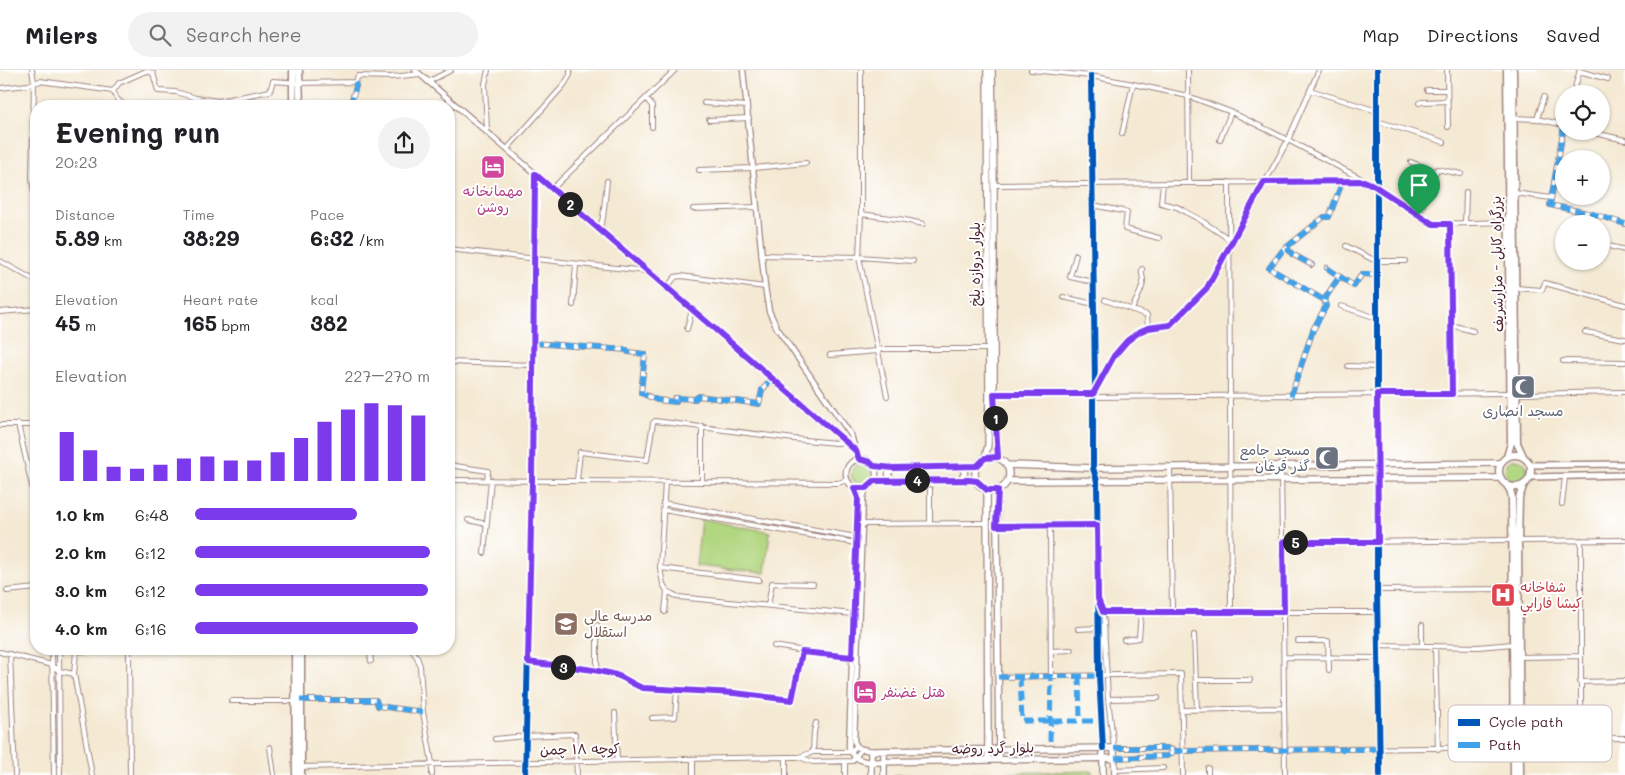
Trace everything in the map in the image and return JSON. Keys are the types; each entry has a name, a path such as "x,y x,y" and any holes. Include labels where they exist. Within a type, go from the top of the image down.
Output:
{"highway":[{"path":"293,70 299,100"},
{"path":"294,100 299,70"},
{"name":"بزرگراه کابل - مزارشریف","path":"1507,70 1515,193 1516,288 1512,443 1507,457"},
{"name":"بزرگراه کابل - مزارشریف","path":"1513,70 1509,222 1514,394 1517,442 1522,456"},
{"path":"1514,705 1511,590 1515,541 1519,498 1524,484 1531,477 1530,465 1522,456 1512,455 1501,463 1499,471 1512,497 1515,541 1520,705"},
{"path":"1506,484 1515,487 1524,484"},
{"path":"295,655 302,775"},
{"path":"296,775 301,655"},
{"path":"1514,762 1514,775"},
{"path":"1520,762 1520,775"}],"main road":[{"name":"بلوار دروازه بلخ","path":"985,458 988,445 987,70"},
{"name":"بلوار دروازه بلخ","path":"992,70 994,394 998,457"},
{"path":"1008,465 1010,473 1004,487 998,490 987,490 977,481 975,476 977,466 985,458 998,457 1008,465 1093,468 1501,463"},
{"path":"1530,465 1625,464"},
{"path":"1531,477 1625,475"},
{"path":"1008,481 1501,478"},
{"path":"987,490 988,760"},
{"path":"998,490 996,526 999,760"},
{"path":"1103,748 1103,775"},
{"path":"1114,748 1115,773"},
{"name":"بلوار گرد روضه","path":"871,751 1114,748"},
{"path":"871,751 871,775"},
{"path":"884,751 884,775"},
{"name":"بلوار گرد روضه","path":"871,762 1115,758"}],"street":[{"path":"32,70 34,100"},
{"path":"415,70 449,100"},
{"path":"428,82 450,70"},
{"path":"486,132 485,84 488,70"},
{"path":"506,149 564,85 570,75 570,70"},
{"path":"552,189 675,70"},
{"path":"743,70 761,255 769,310 777,328 850,435 859,459"},
{"path":"861,70 861,214 859,257 887,396"},
{"path":"1031,70 1091,76 1133,84 1188,96 1231,112 1377,188 1433,224 1509,222"},
{"path":"1188,70 1189,182"},
{"path":"1095,387 1122,346 1139,332 1148,328 1170,325 1207,288 1288,140 1319,70"},
{"path":"1377,70 1377,590 1380,775"},
{"path":"1447,70 1448,126"},
{"path":"1575,85 1579,70 1608,79"},
{"path":"113,91 119,83 146,71 153,74 158,91 176,92 211,100"},
{"path":"352,100 358,76 391,77 420,74"},
{"path":"1091,76 1095,387 1093,395 1093,468 1096,481 1098,599 1101,612 1114,748 1168,748 1175,751 1448,749"},
{"path":"0,88 28,85 34,82 53,82 113,91"},
{"path":"224,100 270,90 272,82 355,82"},
{"path":"1122,134 1133,84"},
{"path":"1310,90 1376,111"},
{"path":"1427,90 1447,90"},
{"path":"113,91 118,100"},
{"path":"1537,119 1544,97"},
{"path":"646,98 652,106 652,127"},
{"path":"1419,103 1448,101"},
{"path":"704,103 747,106"},
{"path":"455,105 856,451"},
{"path":"1220,140 1231,112"},
{"path":"709,120 749,118"},
{"path":"1511,118 1537,119 1555,123"},
{"path":"1376,121 1444,142"},
{"path":"1610,137 1625,140"},
{"path":"1561,140 1550,205 1625,224"},
{"path":"1412,162 1435,171"},
{"path":"699,170 753,168 806,163"},
{"path":"1419,215 1435,171 1439,168 1461,174"},
{"path":"525,775 532,480 535,174"},
{"path":"599,229 603,218 607,181"},
{"path":"994,184 1364,181"},
{"path":"1229,182 1231,612"},
{"path":"1291,396 1313,330 1326,306 1324,300 1269,268 1283,250 1324,217 1329,217 1341,182"},
{"path":"1163,183 1160,203 1177,207 1229,239"},
{"path":"1465,223 1466,192"},
{"path":"1515,193 1551,198"},
{"path":"1093,205 1127,212 1125,229 1159,238"},
{"path":"693,209 757,207"},
{"path":"861,214 923,224"},
{"path":"1450,224 1452,394"},
{"path":"1346,246 1376,261 1405,261"},
{"path":"1610,246 1625,250"},
{"path":"1287,248 1292,254 1312,265"},
{"path":"455,250 534,258 576,265 647,271"},
{"path":"761,255 859,257 913,261"},
{"path":"1076,255 1070,277 1094,282"},
{"path":"0,261 30,278"},
{"path":"573,305 576,265"},
{"path":"1328,268 1354,286 1362,274 1376,275"},
{"path":"1132,310 1143,281 1141,276 1142,269"},
{"path":"666,288 675,277 681,276 765,287"},
{"path":"1324,300 1339,277"},
{"path":"1516,288 1542,290 1545,283 1625,304"},
{"path":"1063,297 1094,304"},
{"path":"1105,300 1147,315 1148,328"},
{"path":"1341,306 1377,318"},
{"path":"0,312 30,310"},
{"path":"687,328 692,310"},
{"path":"1451,325 1473,331"},
{"path":"1585,332 1625,339"},
{"path":"533,343 627,350 628,352 645,354 641,393 657,400 676,402 675,398 695,399 699,396 759,404 762,390 772,379"},
{"path":"830,355 877,350 988,349"},
{"path":"1563,361 1625,362"},
{"path":"455,362 533,365"},
{"path":"1348,366 1377,367"},
{"path":"994,394 1229,397 1625,392"},
{"path":"577,480 580,452 647,460 654,421 794,439 836,443 846,442"},
{"path":"18,424 30,469"},
{"path":"0,425 30,425"},
{"path":"702,426 702,482"},
{"path":"871,751 861,750 854,741 863,498 866,488 874,481 876,476 874,466 870,462 859,459 851,463 846,475 858,498 849,747 855,758 871,762"},
{"path":"455,466 488,471 487,524 484,553"},
{"path":"874,466 893,468 977,466"},
{"path":"1282,466 1285,775"},
{"path":"960,467 965,473 960,480"},
{"path":"1170,467 1172,612"},
{"path":"892,480 888,474 893,468"},
{"path":"1562,504 1565,477"},
{"path":"455,480 838,483 847,480"},
{"path":"874,481 977,481"},
{"path":"665,482 660,568 663,584 667,592 665,612"},
{"path":"854,488 866,488"},
{"path":"930,489 930,523"},
{"path":"663,503 856,537"},
{"path":"663,510 856,544"},
{"path":"468,520 487,524"},
{"path":"862,524 987,524"},
{"path":"996,526 1097,525"},
{"path":"1050,526 1051,677"},
{"path":"1580,705 1581,540"},
{"path":"1283,542 1625,540"},
{"path":"660,568 759,580"},
{"path":"768,605 772,583 813,584"},
{"path":"6,591 30,589"},
{"path":"1377,590 1511,590"},
{"path":"667,592 678,597 853,614"},
{"path":"1101,612 1378,612"},
{"path":"1101,612 1098,628 1103,748"},
{"path":"1124,640 1139,638 1141,612"},
{"path":"597,625 597,671"},
{"path":"1422,625 1422,646"},
{"path":"1078,630 1098,628"},
{"path":"1194,635 1197,709"},
{"path":"1298,641 1328,641 1329,670"},
{"path":"1378,645 1478,647 1513,644"},
{"path":"774,646 802,652 852,657"},
{"path":"1435,646 1438,749"},
{"path":"1051,651 1071,650"},
{"path":"0,652 52,665 59,671 74,674"},
{"path":"528,662 597,671 627,679 643,688 734,693 792,700 802,652"},
{"path":"10,654 15,775"},
{"path":"52,655 54,775"},
{"path":"59,655 60,775"},
{"path":"76,655 74,674 92,775"},
{"path":"129,655 130,775"},
{"path":"370,655 371,661"},
{"path":"416,655 420,666 423,712 432,763 432,775"},
{"path":"1519,657 1580,656"},
{"path":"1284,657 1378,658"},
{"path":"998,677 1181,674 1183,775"},
{"path":"1196,680 1250,680"},
{"path":"1580,682 1625,681"},
{"path":"652,718 675,716 677,690"},
{"path":"1108,699 1158,698"},
{"path":"231,701 376,700 378,706 423,712"},
{"path":"1182,710 1284,708"},
{"path":"615,713 617,760"},
{"path":"813,752 816,723"},
{"path":"495,739 575,734 577,775"},
{"path":"1612,738 1625,738"},
{"path":"851,752 856,746"},
{"path":"270,747 274,775"},
{"path":"855,758 861,750"},
{"path":"1115,758 1167,756 1175,751"},
{"name":"كوچه ١٨ چمن","path":"301,767 798,757 813,752 851,752"},
{"path":"786,757 786,775"},
{"name":"كوچه ١٨ چمن","path":"798,757 813,762 852,762 855,758"},
{"path":"692,759 693,775"},
{"path":"845,762 845,775"},
{"path":"1115,773 1162,768"},
{"path":"1208,768 1208,775"}],"green space":[{"path":"1516,459 1524,462 1527,470 1524,478 1516,481 1508,478 1505,470 1508,462"},
{"path":"861,464 868,467 871,474 868,481 861,484 854,481 851,474 854,467"},
{"path":"701,519 770,532 765,573 696,566"},
{"path":"1092,771 1092,775 894,775"}],"marked path":[{"path":"352,100 356,86 355,82"},
{"path":"1562,140 1550,205 1593,214 1625,224"},
{"path":"1291,396 1313,330 1326,306 1324,300 1269,268 1283,250 1324,217 1329,217 1341,182"},
{"path":"1287,248 1292,254 1312,265"},
{"path":"1327,268 1354,286 1362,274 1376,275"},
{"path":"1324,300 1339,277"},
{"path":"533,343 627,350 628,352 645,354 641,393 657,400 676,402 675,398 695,399 699,396 759,404 762,390 772,379"},
{"path":"1079,676 1080,720"},
{"path":"998,677 1099,676"},
{"path":"1020,677 1022,721 1102,721"},
{"path":"1050,741 1051,677"},
{"path":"300,700 376,700 378,706 423,712"},
{"path":"1114,748 1167,748 1175,751 1379,749"},
{"path":"1115,758 1167,756 1175,751"}],"cycle path":[{"path":"1377,70 1377,590 1380,775"},
{"path":"1091,76 1095,387 1093,394 1093,468 1097,481 1099,676 1103,748"},
{"path":"525,775 532,480 535,174"}],"place":[{"name":"مهمانخانه روشن","path":"493,167"},
{"name":"مسجد انصاری","path":"1523,387"},
{"name":"مسجد جامع گذر قرغان","path":"1327,458"},
{"name":"شفاخانه كيشا فارابي","path":"1503,595"},
{"name":"مدرسه عالی استقلال","path":"566,624"},
{"name":"هتل غضنفر","path":"865,692"}],"route":[{"path":"535,174 846,442 856,451 859,459 870,462 874,466 893,468 977,466 985,458 991,456 998,457 994,394 1093,394 1095,387 1114,356 1127,341 1148,328 1170,325 1207,288 1264,182 1364,181 1419,215 1433,224 1450,224 1452,394 1377,394 1378,542 1283,542 1284,612 1103,612 1098,599 1097,525 996,526 998,490 987,490 979,485 977,481 874,481 871,486 866,488 854,488 858,498 852,657 802,652 800,654 792,700 734,693 643,688 617,675 528,662 535,174"}]}
